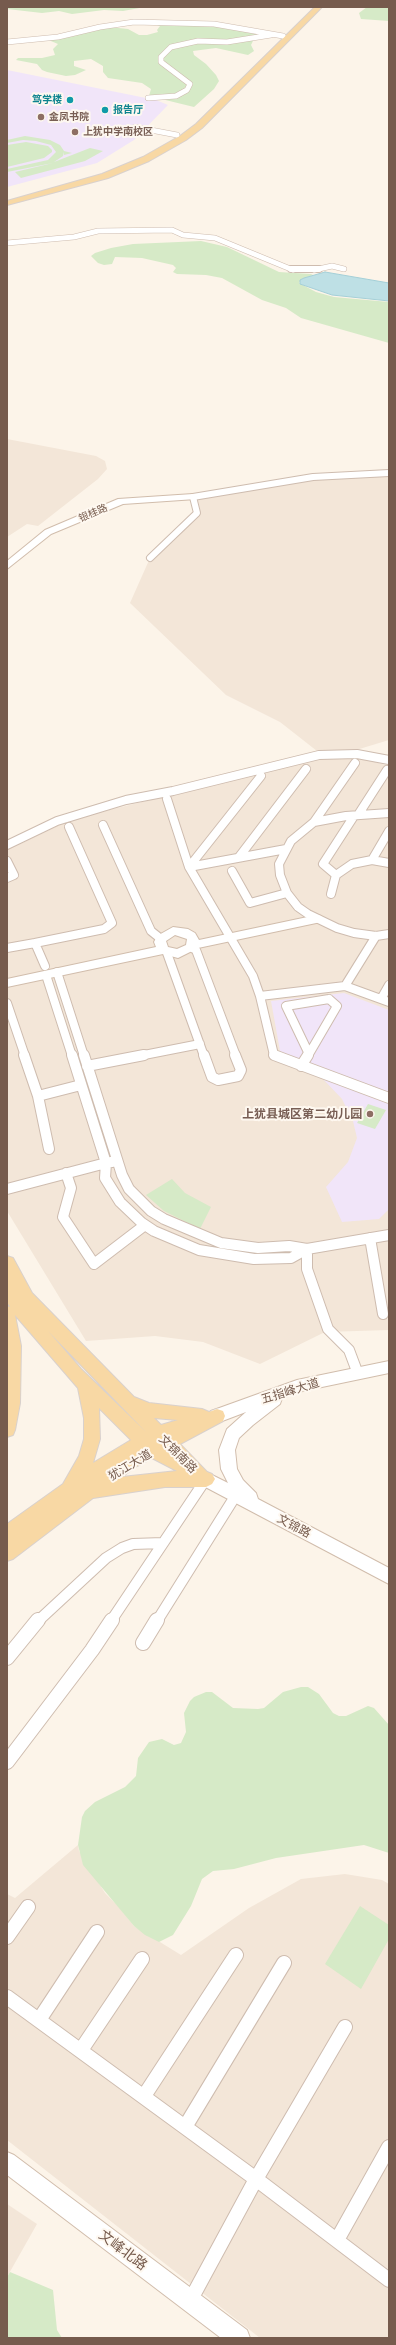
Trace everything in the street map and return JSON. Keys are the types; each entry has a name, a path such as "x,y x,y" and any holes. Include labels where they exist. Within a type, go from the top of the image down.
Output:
{"main road":[{"path":"7,199 72,183 99,174 140,157 177,135 203,114 280,35 311,7"},
{"path":"7,203 52,192 105,176 146,159 183,138 199,126 262,66 319,7"},
{"name":"文锦南路","path":"7,1262 26,1298 125,1401 155,1442"},
{"name":"文锦南路","path":"7,1285 17,1306 86,1384 155,1442 203,1478"},
{"path":"7,1313 13,1346 12,1403 7,1430"},
{"path":"65,1492 87,1458 92,1439 92,1418 86,1384"},
{"path":"125,1401 148,1410 164,1413 192,1416 217,1416"},
{"name":"犹江大道","path":"7,1535 120,1454 155,1442 217,1416"},
{"name":"犹江大道","path":"7,1553 155,1442"},
{"path":"85,1494 123,1484 165,1479 203,1478"}],"street":[{"path":"7,42 58,36 104,26 134,22 214,24 280,35"},
{"path":"148,98 176,96 187,90 190,84 161,62 161,57 171,47 198,41 227,42 280,35"},
{"path":"135,127 177,135"},
{"path":"7,243 74,237 98,231 136,232 172,230 183,235 215,238 294,270 313,270 332,266 344,269"},
{"path":"150,558 197,513 194,497 313,477 389,473"},
{"name":"银桂路","path":"7,566 48,532 121,501 194,497"},
{"path":"7,845 57,820 126,800 173,792 319,755 357,754 389,760"},
{"path":"355,763 314,822 301,832 286,849 279,864 280,875 287,893 298,907 312,916 354,934 376,936 389,934"},
{"path":"239,858 306,769"},
{"path":"336,875 323,864 387,770"},
{"path":"189,867 261,776"},
{"path":"167,799 189,867 253,976 260,996 274,1055 389,1098"},
{"path":"314,822 356,815 389,813"},
{"path":"104,825 151,931 163,946 212,1076 215,1079 238,1076 241,1070 196,950 192,943 184,932 173,932 163,946"},
{"path":"7,948 104,929 112,923 69,828"},
{"path":"372,860 389,831"},
{"path":"189,867 286,849"},
{"path":"331,894 336,875 352,864 372,860 389,863"},
{"path":"7,861 14,875 7,878"},
{"path":"232,871 250,903 287,893"},
{"path":"7,983 50,970 163,946 183,954 192,943 229,933 312,916"},
{"path":"345,986 376,936"},
{"path":"35,942 50,970 87,1066 122,1175 134,1194 160,1217 194,1234 221,1243 263,1248 289,1246 306,1249 389,1235"},
{"path":"7,974 50,970"},
{"path":"50,970 82,1085 106,1163 105,1178 120,1202 147,1226 178,1242 199,1250 236,1257 262,1259 291,1258 306,1249"},
{"path":"260,996 345,986 385,1001 389,985"},
{"path":"301,1066 309,1054 338,1006 329,999 286,1006 309,1054"},
{"path":"7,1003 38,1096 49,1149"},
{"path":"87,1066 200,1044"},
{"path":"38,1096 82,1085"},
{"path":"7,1189 117,1161"},
{"path":"66,1174 71,1188 64,1217 94,1264 160,1217"},
{"path":"120,1202 134,1194"},
{"path":"370,1238 383,1314"},
{"path":"262,1259 263,1248"},
{"path":"306,1249 307,1269 328,1329 349,1350 358,1374"},
{"name":"五指峰大道","path":"217,1416 290,1389 389,1367"},
{"path":"260,1508 237,1485 228,1469 227,1450 233,1434 247,1420 290,1389"},
{"path":"7,1762 92,1650 163,1543 203,1478"},
{"name":"文锦路","path":"203,1478 388,1572"},
{"path":"143,1643 236,1495"},
{"path":"7,1658 42,1616 106,1558 122,1548 133,1544 163,1543"},
{"path":"7,1937 28,1907"},
{"path":"39,2020 97,1932"},
{"path":"144,2096 236,1955"},
{"path":"81,2050 142,1959"},
{"path":"185,2127 284,1963"},
{"path":"7,1997 144,2096 389,2280"},
{"path":"190,2301 256,2179 345,2027"},
{"path":"337,2240 389,2147"},
{"name":"文峰北路","path":"7,2162 239,2338"}],"shaded area":[{"name":"上犹中学南校区","path":"7,70 156,100 168,105 134,140 97,163 7,187"},
{"path":"7,439 96,456 105,461 107,469 98,479 38,526 27,524 7,537"},
{"path":"389,473 389,740 356,750 317,751 280,722 226,695 130,603 150,558 197,513 193,497 313,477"},
{"path":"323,758 362,758 389,766 389,1330 325,1332 260,1364 203,1342 155,1336 86,1341 7,1211 7,850 72,819"},
{"name":"上犹县城区第二幼儿园","path":"344,993 389,1010 389,1209 379,1219 342,1222 326,1187 348,1162 357,1138 353,1121 342,1099 322,1078 282,1062 271,1001"},
{"path":"78,1845 79,1851 105,1893 120,1908 134,1926 181,1955 249,1908 301,1879 345,1874 382,1880 389,1884 389,2338 260,2338 7,2140 7,1894 15,1898"},
{"path":"7,2204 37,2224 7,2277"}],"green space":[{"path":"7,7 145,7 123,11 104,10 72,14 59,11 42,13 7,9"},
{"path":"367,7 389,7 389,21 361,19 359,13"},
{"path":"157,25 223,27 266,34 254,39 251,45 254,51 248,55 216,48 193,51 194,55 206,64 216,75 219,81 214,89 194,107 149,96 151,89 142,83 108,78 103,72 103,66 91,59 74,61 74,66 86,70 75,75 66,76 42,70 37,64 16,60 18,58 42,58 55,55 53,49 58,44 46,39 109,27 128,29 139,35 147,35 158,32 157,30 160,26"},
{"path":"25,136 50,140 60,145 64,151 72,153 64,155 64,152 63,156 54,162 90,148 103,151 85,161 21,178 15,172 53,163 7,172 7,169 48,160 56,152 51,145 36,141 23,140 7,143 7,140"},
{"path":"26,142 48,146 52,152 44,158 7,167 7,145"},
{"path":"201,241 227,247 279,272 311,274 313,275 302,279 299,283 316,292 334,297 389,302 389,343 301,318 286,308 262,300 222,278 206,275 177,274 173,272 176,268 173,265 142,258 115,257 112,264 104,265 98,263 91,256 95,253 111,248 133,244"},
{"path":"368,1104 386,1110 375,1129 357,1123"},
{"path":"172,1179 185,1193 211,1207 200,1229 164,1211 146,1195"},
{"path":"301,1687 308,1687 319,1694 333,1713 339,1716 346,1716 368,1706 374,1708 389,1725 389,1853 364,1845 276,1858 234,1869 213,1871 202,1879 191,1906 173,1935 159,1942 145,1935 134,1926 83,1865 78,1845 82,1817 85,1811 95,1802 125,1787 136,1776 138,1758 149,1742 162,1739 174,1745 181,1743 186,1732 184,1713 190,1701 194,1697 206,1692 212,1692 233,1708 258,1709 264,1708 283,1692"},
{"path":"360,1906 389,1925 389,1939 361,1989 325,1964"},
{"path":"10,2272 53,2290 57,2330 62,2338 7,2338 7,2277"}],"water":[{"path":"325,272 389,283 389,301 332,295 300,284 300,280 304,278"}],"place":[{"name":"笃学楼","path":"70,100"},
{"name":"报告厅","path":"105,110"},
{"name":"金凤书院","path":"41,117"},
{"name":"上犹中学南校区","path":"75,132"},
{"name":"上犹县城区第二幼儿园","path":"370,1114"}]}
